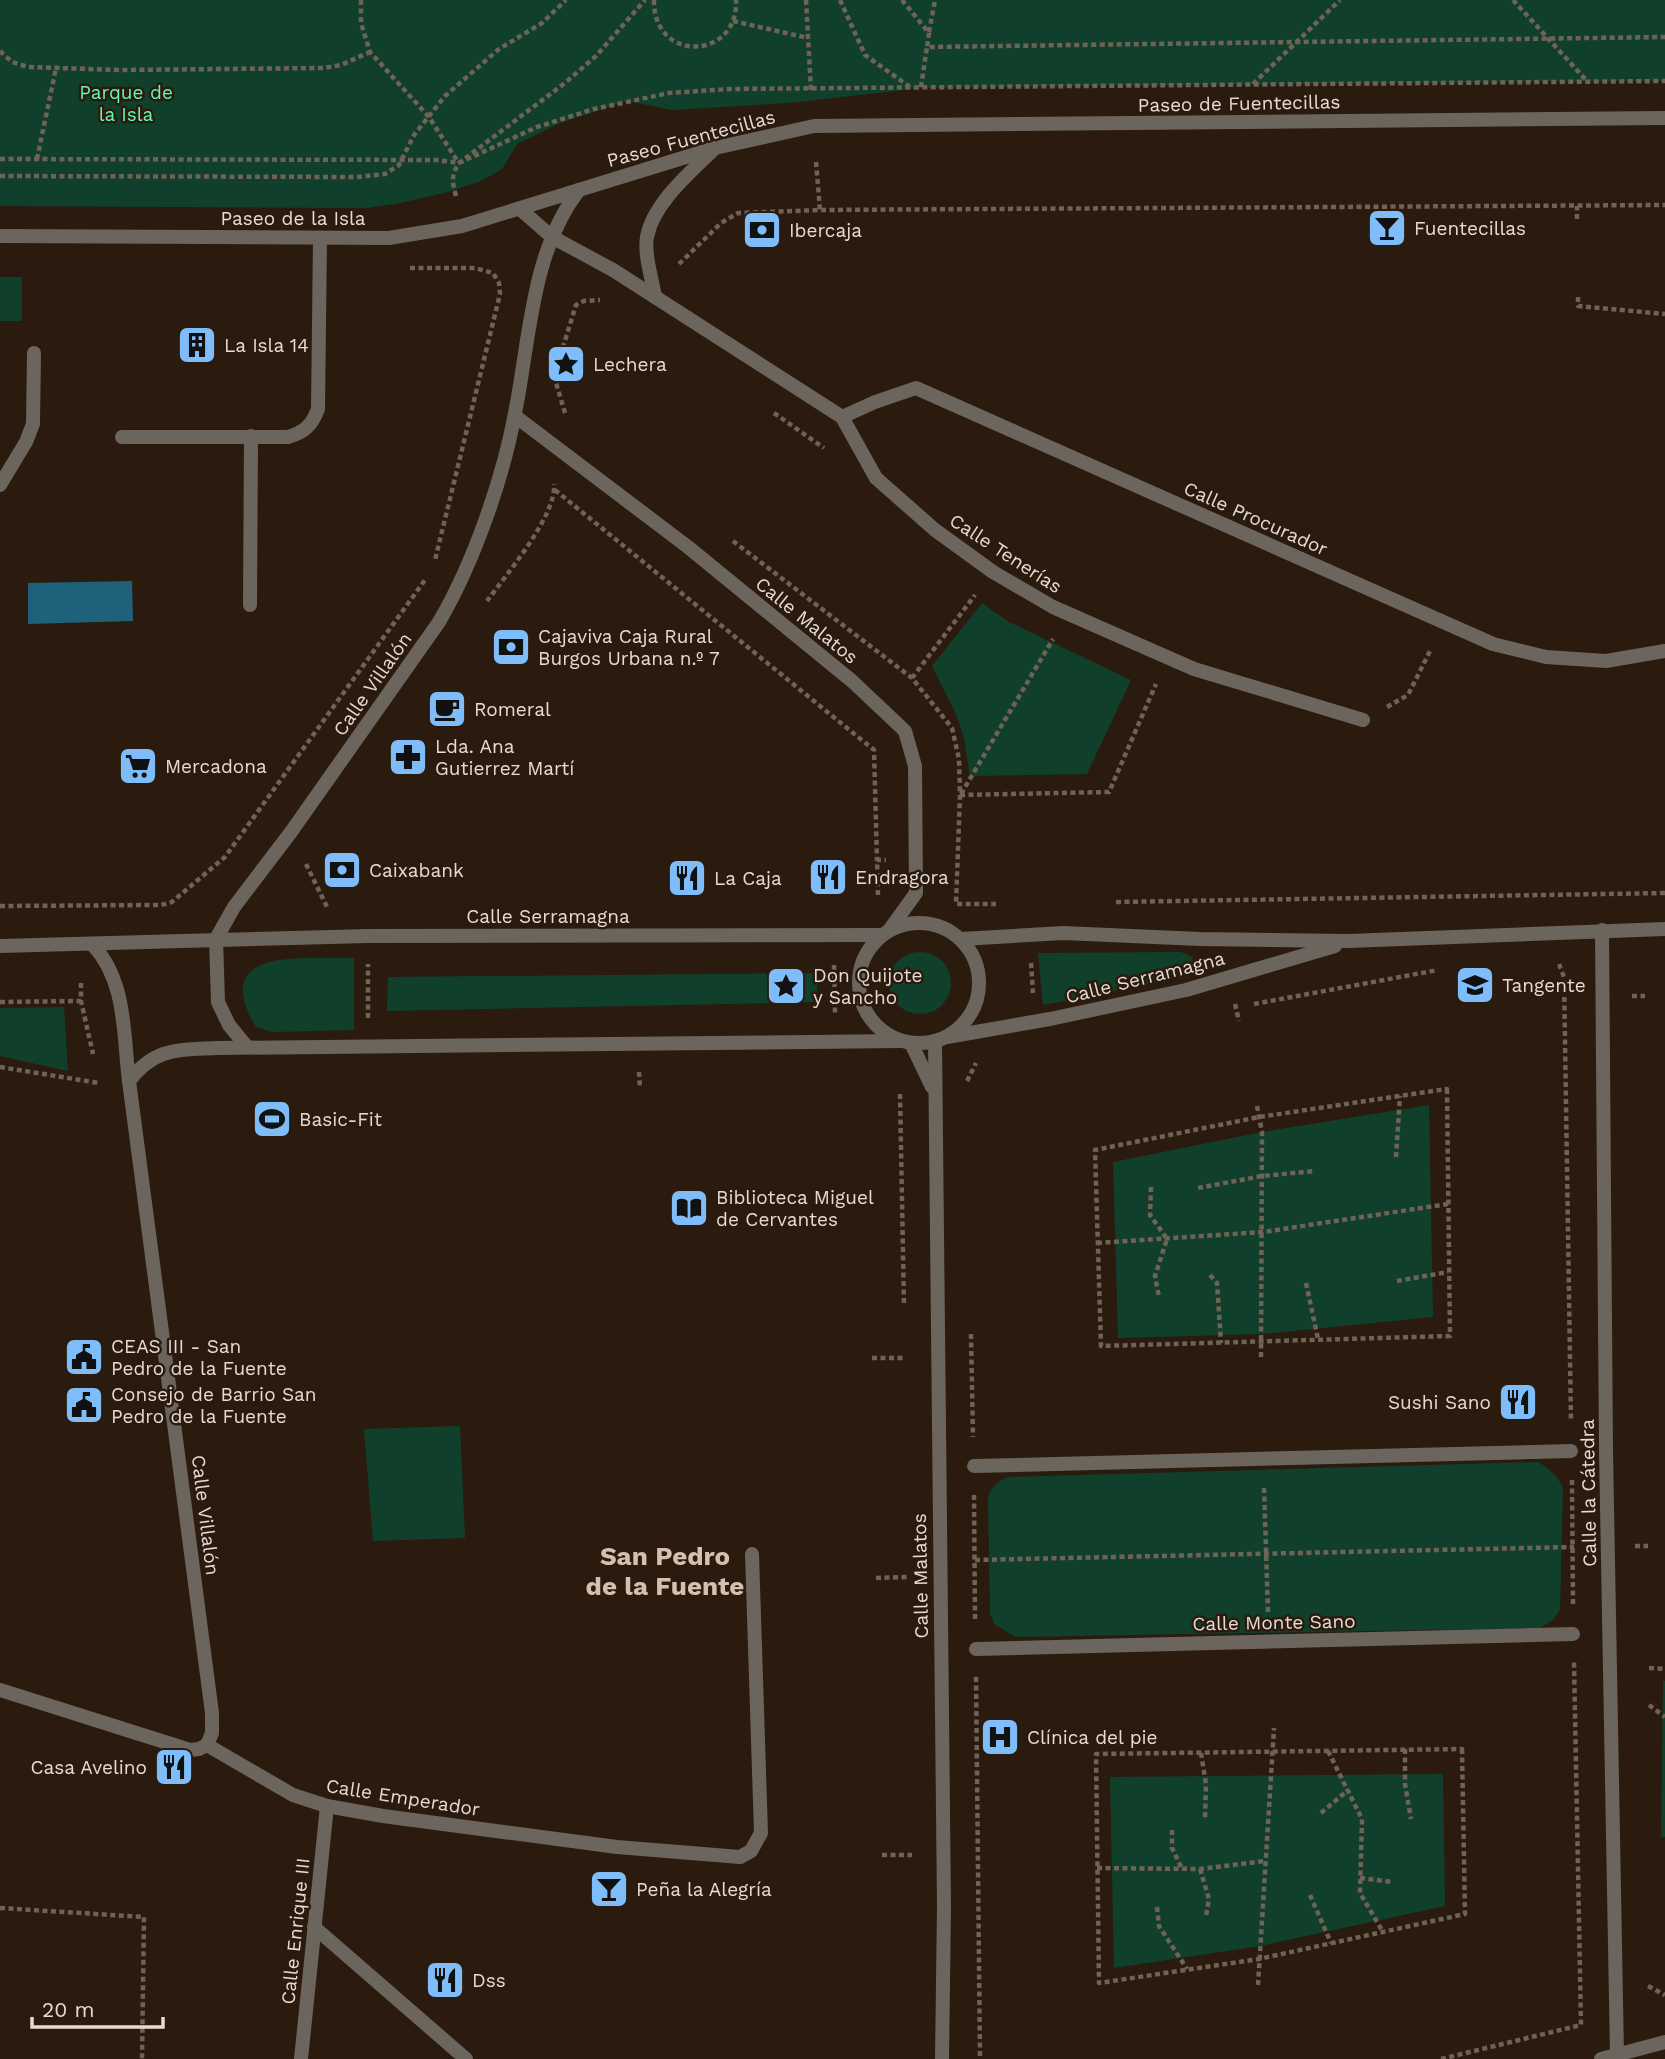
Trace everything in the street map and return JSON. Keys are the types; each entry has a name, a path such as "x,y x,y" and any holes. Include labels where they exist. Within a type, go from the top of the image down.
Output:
{"street":[{"name":"Paseo de Fuentecillas","path":"814,126 1665,118"},
{"name":"Paseo Fuentecillas","path":"579,190 715,148 814,126"},
{"path":"655,297 647,247 649,231 665,200 715,148"},
{"name":"Paseo de la Isla","path":"0,236 389,238 462,226 579,190"},
{"name":"Calle Villalón","path":"216,939 234,907 299,821 452,600 494,491 515,416 542,266 566,207 579,190"},
{"name":"Calle Tenerías","path":"520,209 552,236 655,297 842,417 876,478 935,530 993,572 1068,614 1194,669 1363,720"},
{"path":"122,437 288,437 302,433 313,422 318,409 320,238"},
{"path":"0,485 26,442 33,424 34,353"},
{"name":"Calle Procurador","path":"842,417 916,388 1493,644 1546,657 1606,661 1665,651"},
{"name":"Calle Malatos","path":"515,416 688,547 852,681 905,731 915,766 916,893 886,932"},
{"path":"250,606 251,436"},
{"path":"129,1081 140,1066 172,1050 835,1040 906,1042 941,1039 966,1021 977,1001 979,977 973,955 961,939 937,925 915,923 886,932 872,945 860,966 858,989 865,1012 880,1030 906,1042"},
{"name":"Calle Serramagna","path":"961,939 1063,933 1200,939 1349,941 1665,929"},
{"name":"Calle la Cátedra","path":"1602,930 1606,1423 1616,2055"},
{"name":"Calle Serramagna","path":"0,946 382,936 886,932"},
{"path":"216,939 218,1002 229,1026 247,1047"},
{"name":"Calle Serramagna","path":"941,1039 1185,990 1349,941"},
{"name":"Calle Villalón","path":"92,944 110,967 118,985 212,1713 212,1733 208,1745"},
{"name":"Calle Malatos","path":"941,1039 934,1092 944,1893 942,2059"},
{"name":"Calle Malatos","path":"906,1042 934,1092"},
{"path":"974,1466 1571,1451"},
{"name":"Calle Emperador","path":"208,1745 293,1796 327,1806 617,1847 740,1857 751,1851 761,1833 752,1553"},
{"name":"Calle Monte Sano","path":"976,1648 1573,1634"},
{"path":"0,1690 190,1750 208,1745"},
{"name":"Calle Enrique III","path":"301,2059 327,1806"},
{"path":"314,1927 466,2059"},
{"path":"1601,2059 1665,2042"}],"path":[{"path":"360,0 361,23 370,52 429,117 459,163"},
{"path":"0,176 373,177 393,170 403,160 414,135 444,96 499,50 542,23 566,0"},
{"path":"454,191 453,172 459,163 596,56 645,0"},
{"path":"653,0 653,14 668,38 681,45 695,47 709,45 722,38 736,15 736,0"},
{"path":"806,0 811,97"},
{"path":"840,0 865,55 911,87"},
{"path":"902,0 929,33"},
{"path":"920,87 934,0"},
{"path":"1253,84 1340,0"},
{"path":"1513,0 1587,81"},
{"path":"733,21 808,38"},
{"path":"927,47 1665,37"},
{"path":"0,51 12,62 28,67 57,68 323,68 341,65 370,52"},
{"path":"37,159 57,68"},
{"path":"0,159 437,160 459,163"},
{"path":"816,162 820,211"},
{"path":"676,268 721,223 738,213 1665,205"},
{"path":"1577,206 1577,219"},
{"path":"0,906 161,905 172,902 225,857 432,569 500,294 499,283 493,273 475,268"},
{"path":"1578,297 1578,306 1665,314"},
{"path":"572,418 563,411 554,376 576,305"},
{"path":"486,603 549,514 555,491 554,482"},
{"path":"555,491 874,750 878,904"},
{"path":"912,678 993,572"},
{"path":"1003,904 956,904 960,795 1068,614"},
{"path":"1363,720 1408,695 1443,623"},
{"path":"960,795 1109,792 1167,658"},
{"path":"309,854 304,861 328,909 341,909"},
{"path":"877,860 916,860"},
{"path":"1107,902 1665,893"},
{"path":"834,934 835,1040"},
{"path":"1029,935 1035,1021"},
{"path":"368,956 368,1031"},
{"path":"1441,2059 1581,2025 1564,977 1559,963 1547,964"},
{"path":"1239,1020 1235,1008 1444,969"},
{"path":"0,1002 82,1001 95,1060"},
{"path":"966,1093 966,1083 977,1061"},
{"path":"0,1066 100,1084 97,1072"},
{"path":"640,1089 639,1070 652,1070"},
{"path":"900,1088 905,1318"},
{"path":"1447,1089 1450,1336 1101,1346 1095,1150 1259,1117 1447,1089"},
{"path":"1396,1157 1400,1096"},
{"path":"1257,1106 1262,1132 1261,1359"},
{"path":"1198,1188 1262,1176 1315,1171"},
{"path":"1151,1187 1150,1216 1167,1239"},
{"path":"1097,1243 1263,1233 1448,1204"},
{"path":"1159,1297 1155,1276 1167,1239"},
{"path":"1396,1281 1448,1272"},
{"path":"1210,1275 1217,1283 1221,1343"},
{"path":"1306,1283 1318,1339"},
{"path":"971,1327 980,2059"},
{"path":"905,1345 906,1372"},
{"path":"872,1358 905,1358"},
{"path":"1264,1458 1269,1641"},
{"path":"975,1560 1567,1547"},
{"path":"876,1578 908,1577 908,1564"},
{"path":"1649,1668 1665,1669"},
{"path":"1649,1705 1665,1717"},
{"path":"1258,1985 1274,1728"},
{"path":"1405,1749 1405,1784 1411,1819"},
{"path":"1462,1749 1465,1914 1259,1959 1099,1983 1096,1755 1327,1751 1462,1749"},
{"path":"1327,1751 1362,1819 1360,1893 1382,1932"},
{"path":"1201,1753 1206,1784 1205,1818"},
{"path":"1321,1813 1348,1790"},
{"path":"1172,1830 1172,1848 1182,1869"},
{"path":"911,1841 912,1869"},
{"path":"882,1855 912,1855"},
{"path":"1097,1868 1200,1869 1265,1861"},
{"path":"1200,1869 1209,1899 1206,1916"},
{"path":"1360,1878 1393,1882"},
{"path":"1310,1895 1331,1943"},
{"path":"1157,1907 1159,1926 1186,1969"},
{"path":"0,1908 144,1917 142,2059"},
{"path":"1648,1975 1648,1987 1665,1995"}],"green space":[{"name":"Parque de la Isla","path":"0,0 1665,0 1665,81 922,88 789,103 672,110 627,101 560,123 517,144 502,169 481,181 401,203 367,208 0,206"},
{"path":"0,277 22,277 22,321 0,321"},
{"path":"982,603 1009,622 1131,680 1087,774 970,776 964,738 956,714 932,666"},
{"path":"914,952 926,952 942,961 949,971 949,995 942,1005 926,1014 914,1014 903,1009 894,1000 889,989 889,977 894,966 903,957"},
{"path":"1181,952 1192,957 1194,966 1191,973 1183,977 1043,1005 1038,953"},
{"path":"354,958 354,1030 272,1032 256,1027 244,1001 244,982 253,970 269,962 289,959"},
{"path":"816,973 818,1002 387,1011 388,977"},
{"path":"64,1007 68,1071 0,1056 0,1008"},
{"path":"1429,1105 1433,1317 1262,1334 1118,1338 1113,1162 1262,1132"},
{"path":"460,1426 465,1538 373,1541 364,1429"},
{"path":"1538,1462 1553,1473 1563,1488 1560,1609 1554,1619 1540,1628 1016,1637 995,1625 990,1614 988,1499 995,1485 1008,1477"},
{"path":"1663,1681 1665,1837 1661,1837"},
{"path":"1443,1774 1445,1906 1260,1946 1114,1968 1110,1777"}],"water":[{"path":"132,581 133,621 28,624 28,583"}],"place":[{"name":"Fuentecillas","path":"1387,228"},
{"name":"Ibercaja","path":"762,230"},
{"name":"La Isla 14","path":"197,345"},
{"name":"Lechera","path":"566,364"},
{"name":"Cajaviva Caja Rural Burgos Urbana n.º 7","path":"511,647"},
{"name":"Romeral","path":"447,709"},
{"name":"Lda. Ana Gutierrez Martí","path":"408,757"},
{"name":"Mercadona","path":"138,766"},
{"name":"Caixabank","path":"342,870"},
{"name":"Endragora","path":"828,877"},
{"name":"La Caja","path":"687,878"},
{"name":"Tangente","path":"1475,985"},
{"name":"Don Quijote y Sancho","path":"786,986"},
{"name":"Basic-Fit","path":"272,1119"},
{"name":"Biblioteca Miguel de Cervantes","path":"689,1208"},
{"name":"CEAS III - San Pedro de la Fuente","path":"84,1357"},
{"name":"Sushi Sano","path":"1518,1402"},
{"name":"Consejo de Barrio San Pedro de la Fuente","path":"84,1405"},
{"name":"Clínica del pie","path":"1000,1737"},
{"name":"Casa Avelino","path":"174,1767"},
{"name":"Peña la Alegría","path":"609,1889"},
{"name":"Dss","path":"445,1980"}],"district":[{"name":"San Pedro de la Fuente","path":"665,1571"}]}
